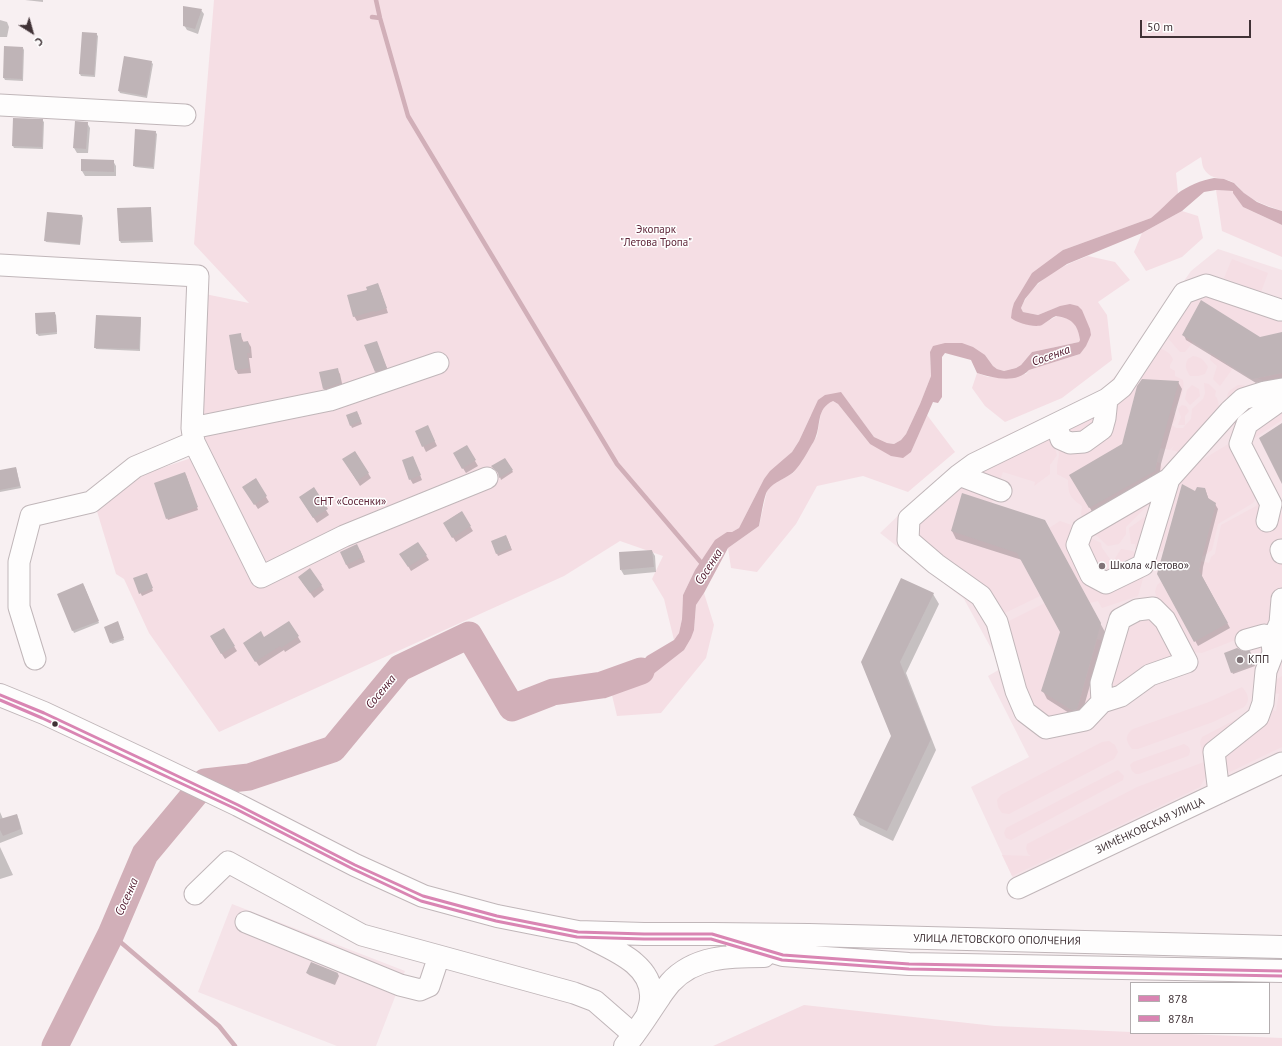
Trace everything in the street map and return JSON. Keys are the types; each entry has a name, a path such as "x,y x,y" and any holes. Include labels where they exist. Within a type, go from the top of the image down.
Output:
{"main road":[{"name":"УЛИЦА ЛЕТОВСКОГО ОПОЛЧЕНИЯ","path":"0,695 44,713 171,773 238,805 355,865 423,896 497,916 578,932 809,935 1282,947"},
{"path":"578,932 632,960 643,972 649,983 651,997 648,1013"},
{"name":"УЛИЦА ЛЕТОВСКОГО ОПОЛЧЕНИЯ","path":"712,934 783,955 909,964 1282,971"},
{"path":"630,1041 670,983 684,970 703,961 734,956 783,955"}],"street":[{"path":"0,105 185,115"},
{"path":"0,265 198,276 193,435 261,577 344,536 487,478"},
{"path":"1102,702 1101,683 1120,619 1137,610 1153,608 1165,620 1187,662 1148,670 1121,696 1102,702 1085,720 1046,728 1025,712 1011,693 997,622 981,596 933,568 908,540 909,519 958,475 974,464 1020,444 1056,424 1107,399 1122,387 1184,293 1206,285 1240,290 1282,310"},
{"path":"35,659 19,606 19,562 31,516 91,502 135,467 193,435 330,400 438,363"},
{"path":"1170,479 1143,565 1106,583 1091,575 1077,545 1083,529 1170,479 1242,399 1265,392 1282,389"},
{"path":"1056,424 1061,439 1070,443 1084,442 1102,429 1107,399"},
{"path":"1267,521 1271,504 1240,444 1247,424 1282,399"},
{"path":"958,475 1001,491"},
{"path":"1219,793 1214,752 1258,717 1263,703 1266,671 1272,653 1272,641 1280,622 1282,599"},
{"path":"1246,640 1264,635 1272,641"},
{"name":"ЗИМЁНКОВСКАЯ УЛИЦА","path":"1018,888 1282,762"},
{"path":"195,894 228,862 362,935 574,993 595,1001 630,1041"},
{"path":"246,922 400,985 420,990 429,986 439,956"}],"shaded area":[{"name":"Школа «Летово»","path":"1218,249 1282,270 1282,751 1014,880 971,787 1029,757 988,676 1002,668 964,599 880,533 907,507 968,456 992,442 1101,391 1121,370 1191,271"},
{"path":"232,904 405,971 376,1046 337,1046 198,992"}],"green space":[{"name":"Экопарк \"Летова Тропа\"","path":"214,0 1282,0 1282,211 1254,200 1245,194 1236,184 1230,181 1211,176 1203,168 1201,157 1176,173 1178,193 1163,209 1151,218 1063,250 1012,310 1041,325 1057,316 1067,318 1076,326 1078,330 1079,342 1032,352 1021,365 1004,371 993,366 985,355 930,352 931,376 906,434 901,440 894,444 887,443 874,437 842,394 833,401 838,404 870,444 911,452 927,415 955,452 908,492 863,476 817,486 796,524 757,572 731,568 728,548 759,526 767,491 773,484 793,473 817,436 821,413 811,415 799,441 792,452 764,479 739,528 732,532 727,532 703,558 695,570 683,595 682,619 679,633 674,640 664,599 652,579 663,556 620,541 564,576 219,732 149,633 124,579 116,574 96,508 126,480 203,454 198,433 205,294 249,303 194,244"},
{"path":"1216,190 1233,191 1243,207 1282,225 1282,257 1222,231"},
{"path":"1182,211 1198,216 1203,238 1182,257 1146,271 1134,252 1142,233"},
{"path":"1088,256 1115,262 1130,280 1098,302 1107,315 1112,360 1062,398 1005,422 985,406 972,388 977,373 988,377 1026,374 1029,370 1080,354 1091,335 1061,306 1038,315 1023,312 1021,308 1033,289 1049,275 1068,264"},
{"path":"1232,259 1268,273 1261,292 1224,278"},
{"path":"1197,292 1282,313 1282,332 1260,337 1183,335 1193,342 1185,352 1180,352 1167,337"},
{"path":"1159,348 1171,356 1173,360 1170,368 1175,371 1175,376 1183,380 1182,395 1174,409 1176,419 1172,425 1176,428 1183,428 1191,419 1192,409 1203,399 1205,393 1204,383 1209,384 1216,391 1215,396 1217,398 1221,413 1183,455 1171,450 1175,445 1170,450 1160,448 1178,381 1139,379 1122,444 1155,471 1157,462 1160,463 1162,467 1158,481 1086,524 1081,514 1082,506 1071,496 1068,480 1057,474 1059,455 1058,441 1068,446 1112,408"},
{"path":"1211,354 1233,368 1220,386 1213,379 1217,366 1210,360"},
{"path":"1193,356 1200,358 1207,365 1208,367 1205,374 1190,376 1186,364 1188,359"},
{"path":"1282,373 1282,384 1274,385 1257,378"},
{"path":"1192,385 1199,389 1200,396 1190,405 1185,399 1187,390"},
{"path":"1238,385 1255,389 1229,405 1227,395"},
{"path":"1282,398 1282,420 1247,443 1235,436 1232,415 1244,406"},
{"path":"1182,405 1186,406 1189,411 1185,416 1185,425 1178,425 1181,417 1178,409"},
{"path":"1100,411 1083,437 1061,430"},
{"path":"1046,437 1052,439 1057,455 1050,465 1050,474 1034,486 1035,482 1003,472 999,483 983,480 979,469"},
{"path":"1230,443 1234,447 1258,494 1253,503 1218,524 1212,550 1202,557 1216,503 1182,484 1162,552 1157,551 1170,487 1192,466"},
{"path":"955,483 994,497 992,503 1040,596 1003,614 916,541 912,524"},
{"path":"1270,490 1282,516 1282,622 1202,653 1191,652 1158,601 1155,592 1157,585 1161,582 1194,641 1228,623 1199,571 1201,561 1209,563 1211,557 1215,554 1221,525 1256,506 1264,491"},
{"path":"1154,492 1150,503 1126,527 1126,534 1119,544 1108,546 1097,536 1090,534"},
{"path":"1155,510 1143,555 1135,548 1135,544 1131,544 1129,528"},
{"path":"1060,521 1077,527 1089,577 1144,575 1138,596 1102,608 1098,601 1090,603 1049,528"},
{"path":"1093,539 1101,543 1102,548 1110,559 1114,560 1121,549 1133,551 1138,558 1138,564 1097,574 1085,540"},
{"path":"704,593 714,625 706,658 661,713 617,716 610,687 626,686 694,630 696,605"},
{"path":"1045,603 1060,632 1042,691 1076,713 1097,639 1108,642 1091,707 1080,717 1035,717 1003,624"},
{"path":"1149,612 1176,657 1151,666 1150,663 1142,666 1144,670 1115,687 1109,682 1121,625"},
{"path":"1282,676 1282,747 1230,772 1226,770 1223,755 1269,709 1276,711 1279,694 1274,693 1276,680"},
{"path":"1242,687 1248,697 1244,707 1213,722 1138,749 1132,749 1127,741 1128,734 1133,729 1209,702"},
{"path":"1254,710 1207,771 1200,787 1012,876 1002,855 1031,856 1028,854 1026,848 1027,844 1137,787 1204,762 1200,742 1202,737"},
{"path":"1109,741 1115,745 1118,752 1114,759 1009,814 1002,813 998,807 997,800 1001,795 1102,742"},
{"path":"1184,744 1190,749 1188,756 1139,774 1132,771 1130,765 1133,762"},
{"path":"1118,770 1124,776 1123,780 1011,840 1006,838 1004,833 1006,828"},
{"path":"804,1005 995,1026 1130,1032 1130,1034 1188,1034 1282,1038 1282,1046 713,1046"}],"water":[{"path":"1214,178 1224,179 1234,183 1244,193 1257,202 1282,211 1282,225 1243,207 1233,191 1216,190 1204,192 1182,211 1142,233 1067,264 1038,283 1025,299 1021,308 1023,312 1038,315 1060,306 1070,304 1078,306 1082,310 1091,335 1080,354 1029,370 1018,377 1004,379 977,373 971,360 945,353 942,357 942,397 938,403 933,402 911,452 903,458 891,456 870,444 838,404 833,401 827,404 821,413 814,441 800,463 794,471 770,487 767,492 759,526 728,548 696,605 694,630 684,650 652,675 626,686 610,687 599,672 638,666 647,656 674,640 679,633 682,619 683,595 695,570 715,540 727,532 732,532 739,528 764,479 770,471 792,452 799,441 818,400 825,395 841,392 874,437 887,443 894,444 901,440 906,434 920,404 931,376 930,352 933,346 945,343 962,343 973,347 985,355 993,366 1004,371 1021,365 1032,352 1079,342 1080,340 1076,326 1066,318 1056,316 1042,325 1035,326 1022,323 1011,318 1014,303 1032,273 1063,250 1151,218 1185,188"}],"building":[{"path":"183,6 202,9 195,29 183,26"},
{"path":"82,32 97,33 94,75 79,74"},
{"path":"4,46 23,47 22,79 3,78"},
{"path":"124,56 152,61 146,96 118,91"},
{"path":"13,118 43,119 42,147 12,146"},
{"path":"75,121 88,122 86,149 73,148"},
{"path":"135,129 156,131 153,167 133,166"},
{"path":"81,159 114,160 114,172 81,171"},
{"path":"151,207 152,240 119,241 117,208"},
{"path":"47,212 82,215 80,244 44,241"},
{"path":"378,283 387,308 353,317 347,295 367,290 366,287"},
{"path":"1201,300 1260,337 1282,332 1282,373 1252,379 1182,335"},
{"path":"55,312 57,332 36,334 35,313"},
{"path":"96,315 141,317 139,349 94,348"},
{"path":"241,333 242,342 248,341 250,353 247,353 249,368 235,370 229,335"},
{"path":"377,341 387,368 375,372 364,345"},
{"path":"338,368 341,383 323,389 319,372"},
{"path":"1142,379 1179,381 1155,471 1089,508 1069,475 1122,444 1137,386"},
{"path":"357,411 361,421 350,426 346,415"},
{"path":"1282,423 1282,484 1259,438"},
{"path":"428,425 435,441 422,447 415,431"},
{"path":"467,445 476,460 462,469 453,453"},
{"path":"355,451 369,473 357,481 342,459"},
{"path":"413,456 421,475 409,480 402,460"},
{"path":"505,458 513,470 499,478 498,473 491,466"},
{"path":"16,467 20,486 0,490 0,470"},
{"path":"185,472 198,507 166,519 154,483"},
{"path":"256,478 267,496 254,505 242,487"},
{"path":"1182,484 1195,491 1197,487 1205,488 1208,498 1216,503 1199,571 1228,623 1194,642 1157,574"},
{"path":"314,487 328,509 313,518 299,497"},
{"path":"962,493 1045,520 1101,623 1077,709 1072,710 1041,691 1060,632 1017,553 951,531"},
{"path":"462,511 471,526 452,538 443,523"},
{"path":"506,535 511,548 496,554 491,541"},
{"path":"418,542 427,555 408,567 399,554"},
{"path":"357,544 363,557 346,565 340,552"},
{"path":"652,550 654,567 620,570 619,552"},
{"path":"310,568 322,585 310,593 298,577"},
{"path":"147,573 153,588 139,594 133,578"},
{"path":"901,578 934,593 900,662 931,739 887,831 853,815 891,736 861,662"},
{"path":"83,583 99,621 72,631 57,594"},
{"path":"118,621 124,638 110,643 104,627"},
{"path":"289,621 299,636 255,662 243,643 261,631 264,637"},
{"path":"224,628 235,646 221,654 210,636"},
{"name":"КПП","path":"1237,648 1243,651 1250,651 1255,664 1231,673 1224,653"},
{"path":"17,814 21,829 3,836 0,830 0,819"},
{"path":"311,962 338,973 334,984 306,973"}],"waterway":[{"path":"376,0 408,116 617,464 704,566"},
{"path":"372,17 380,18"},
{"name":"Сосенка","path":"55,1046 111,934 145,854 205,782 249,777 333,749 400,668 469,635 512,708 553,692 602,685 641,671"},
{"path":"111,934 219,1026 235,1046"}],"transit line":[{"name":"878","path":"0,695 44,713 146,761 238,805 355,865 423,896 497,916 578,932 712,934 783,955 909,964 1282,971"},
{"name":"878л","path":"0,700 42,718 236,809 353,869 421,901 496,921 577,937 711,939 782,960 909,969 1282,976"}],"place":[{"name":"Школа «Летово»","path":"1102,566"},
{"name":"КПП","path":"1240,660"}],"park label":[{"name":"СНТ «Сосенки»","path":"350,502"}]}
